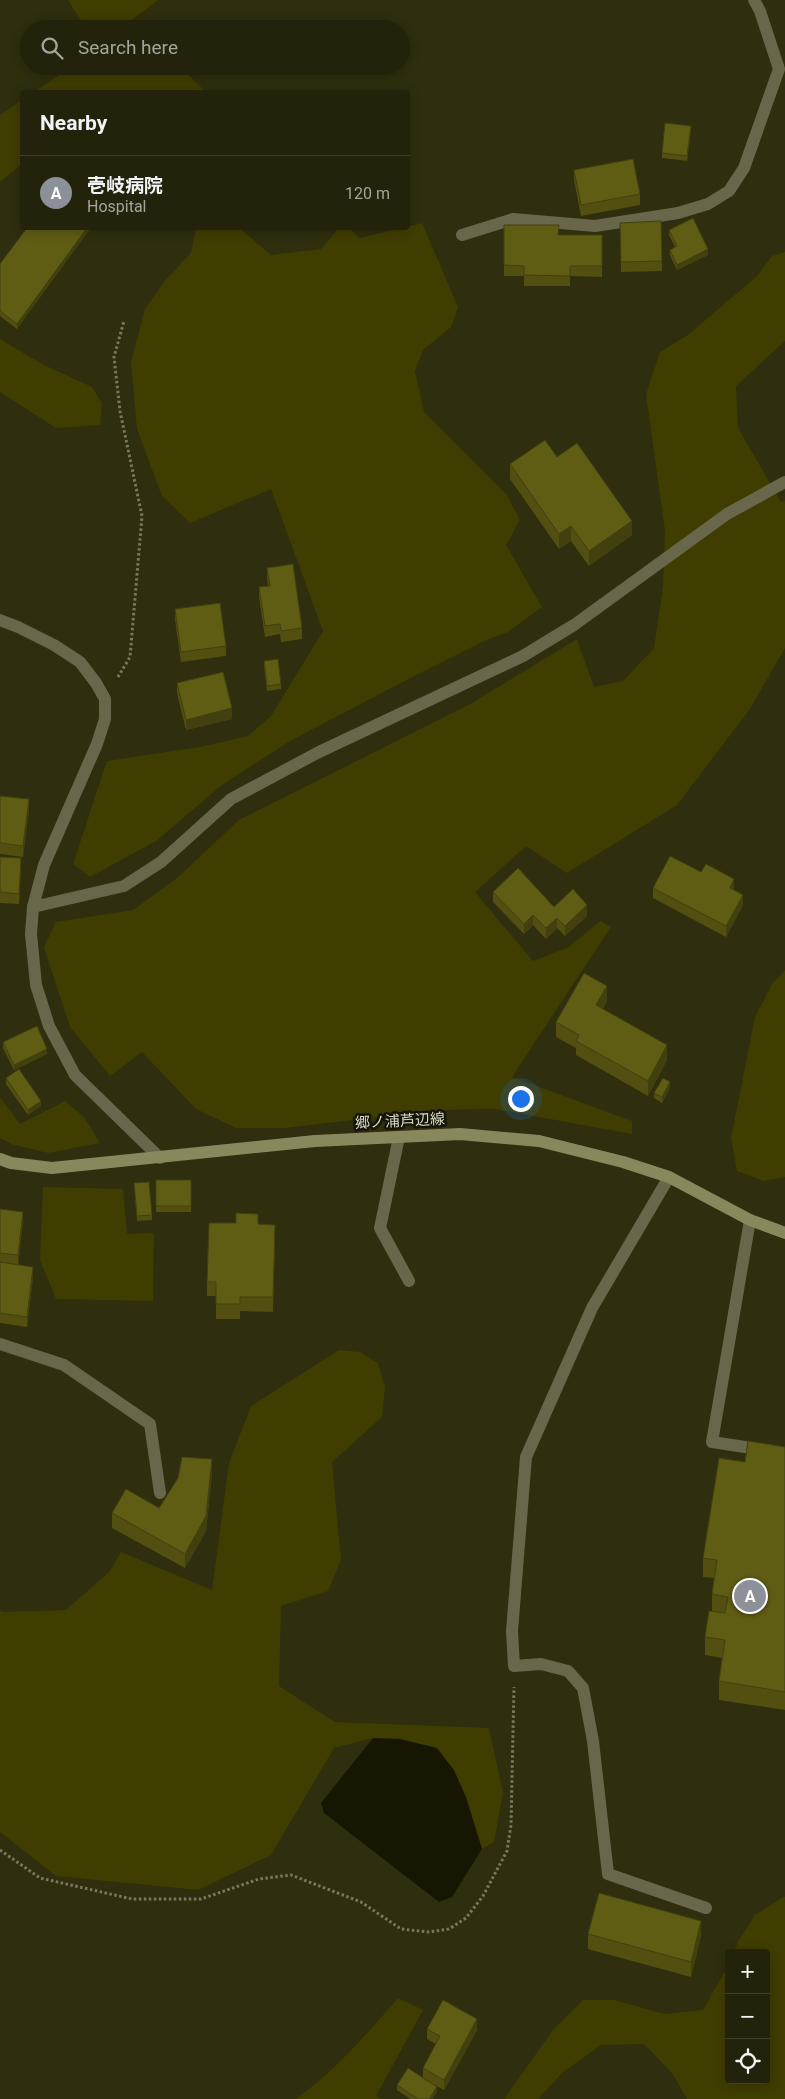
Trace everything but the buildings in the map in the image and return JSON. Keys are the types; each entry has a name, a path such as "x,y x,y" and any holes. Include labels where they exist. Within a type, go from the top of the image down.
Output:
{"main road":[{"name":"郷ノ浦芦辺線","path":"0,1159 11,1163 52,1168 315,1141 460,1134 539,1141 623,1162 669,1177 750,1220 785,1233"}],"street":[{"path":"462,235 514,219 596,226 678,213 708,204 730,191 744,168 779,69 760,11 754,0"},
{"path":"33,907 124,886 160,862 231,799 320,752 523,656 574,625 727,514 785,482"},
{"path":"0,620 54,645 80,662 96,683 105,699 105,719 97,744 44,865 33,907 31,934 36,985 49,1026 75,1075 160,1158"},
{"path":"399,1137 380,1228 409,1281"},
{"path":"669,1177 592,1308 526,1458 512,1631 514,1666 541,1664 568,1671 583,1688 593,1740 608,1874 706,1908"},
{"path":"750,1220 712,1442 785,1453"},
{"path":"0,1344 64,1365 150,1424 160,1493"}],"path":[{"path":"105,699 130,657 142,516 120,411 114,357 124,321"},
{"path":"0,1850 40,1878 132,1898 201,1898 259,1879 291,1876 361,1902 401,1929 429,1932 449,1929 466,1918 483,1896 507,1850 511,1825 513,1779 514,1666"}],"shaded area":[{"path":"68,0 158,0 131,20 80,20"},
{"path":"60,75 188,75 204,90 37,90"},
{"path":"20,101 20,166 0,182 0,115"},
{"path":"422,223 458,307 451,327 423,350 415,371 424,412 507,495 520,520 506,545 542,607 508,632 486,640 422,672 290,741 222,785 156,841 90,877 73,864 107,761 200,747 248,736 271,716 323,631 271,489 190,523 162,496 137,429 131,362 145,309 164,282 191,253 196,230 241,230 271,255 321,249 337,230 350,230 360,238 393,230 410,230 410,226"},
{"path":"785,252 785,341 736,386 738,428 781,502 785,501 785,648 750,709 677,805 567,873 526,846 475,892 533,961 569,947 600,921 611,927 512,1077 632,1121 632,1134 495,1109 438,1110 285,1128 236,1128 196,1109 142,1052 110,1076 70,1027 44,947 56,922 133,910 177,878 239,820 472,703 577,639 594,687 623,681 654,648 663,587 665,531 646,394 660,352 688,335 757,276 772,256"},
{"path":"0,339 42,364 92,387 102,403 100,425 56,428 0,392"},
{"path":"785,970 785,1177 764,1181 737,1171 731,1138 755,1017 772,984"},
{"path":"0,1097 20,1124 65,1101 84,1117 100,1143 48,1153 14,1145 0,1138"},
{"path":"43,1187 123,1189 127,1234 154,1233 153,1301 56,1299 40,1260"},
{"path":"339,1350 360,1352 378,1363 385,1387 382,1417 332,1462 341,1560 328,1591 281,1606 279,1686 335,1722 489,1728 503,1793 494,1842 482,1849 476,1830 373,1738 334,1748 271,1855 198,1890 56,1876 0,1832 0,1610 2,1612 66,1610 110,1571 121,1552 212,1590 229,1463 251,1406"},
{"path":"373,1738 400,1739 437,1748 454,1770 466,1797 482,1849 452,1897 439,1902 324,1813 321,1803"},
{"path":"785,1897 785,2099 687,2099 672,2073 644,2044 601,2045 563,2072 538,2099 504,2099 553,2030 583,2000 614,2000 665,2014 703,2010 725,1971 725,2084 770,2084 770,1949 735,1949 755,1915"},
{"path":"398,1998 423,2010 376,2096 381,2099 296,2099 337,2064"}],"place":[{"name":"壱岐病院","path":"750,1596"}]}
